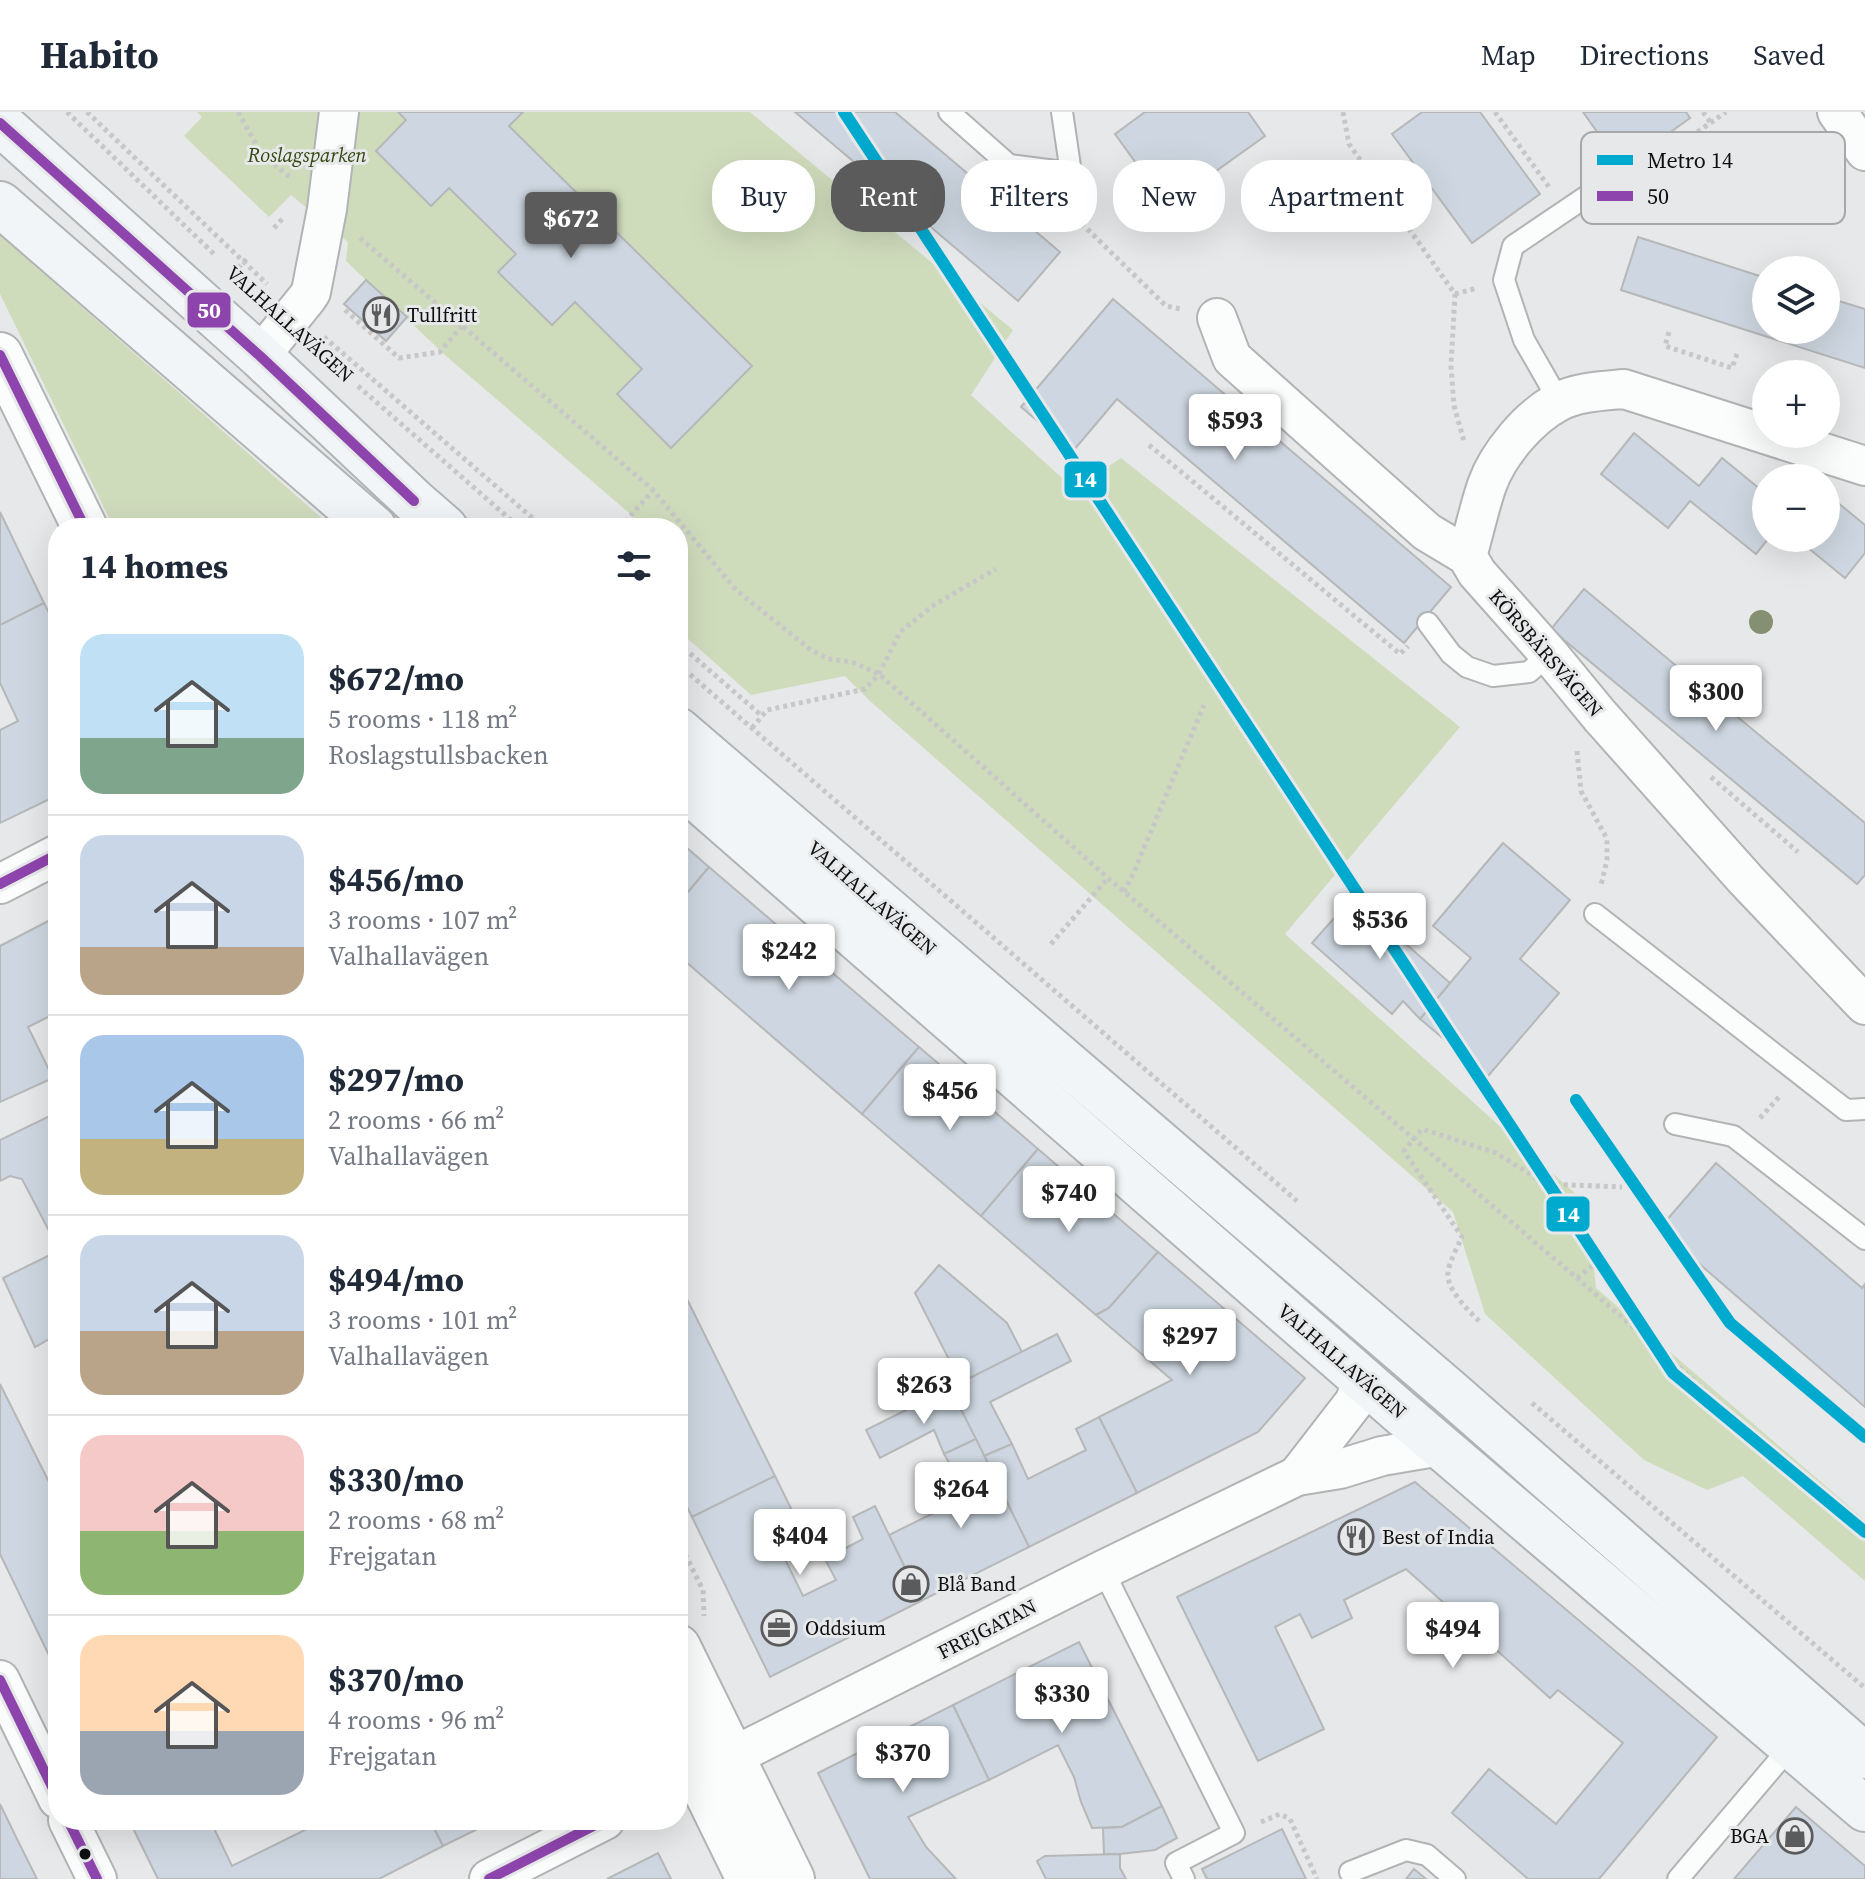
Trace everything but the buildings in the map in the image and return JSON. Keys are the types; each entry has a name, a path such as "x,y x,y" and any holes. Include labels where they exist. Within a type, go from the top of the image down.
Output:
{"main road":[{"path":"0,123 260,356 425,518"},
{"path":"0,204 362,518"},
{"name":"VALHALLAVÄGEN","path":"688,739 1450,1392 1865,1756"},
{"name":"VALHALLAVÄGEN","path":"688,791 1362,1379 1865,1809"}],"street":[{"path":"260,356 311,292 327,209 339,112"},
{"path":"1837,112 1865,151"},
{"name":"KÖRSBÄRSVÄGEN","path":"1217,318 1232,358 1427,532 1467,556 1477,573 1600,716 1746,880 1865,1005"},
{"path":"0,355 80,518"},
{"path":"1467,556 1488,482 1509,447 1530,421 1559,401 1591,392 1624,389 1865,466"},
{"path":"0,884 48,859"},
{"name":"FREJGATAN","path":"1297,1476 1355,1401 1362,1379"},
{"name":"FREJGATAN","path":"703,1772 1297,1476 1441,1446"},
{"path":"0,1680 48,1778"},
{"path":"688,1697 703,1772 749,1879"},
{"path":"688,1749 703,1772 792,1879"},
{"path":"73,1830 97,1879"},
{"path":"489,1879 585,1830"}],"lane":[{"path":"949,112 1003,160"},
{"path":"1062,112 1069,160"},
{"path":"1559,401 1524,340 1504,280 1513,246 1581,200"},
{"path":"1428,623 1451,654 1467,667 1493,676 1529,672 1549,654"},
{"path":"1595,914 1846,1110 1865,1109"},
{"path":"1675,1124 1733,1136 1865,1239"},
{"path":"1103,1570 1234,1833 1176,1863 1184,1879"},
{"path":"1678,1879 1791,1746"},
{"path":"1350,1872 1406,1850 1427,1855 1455,1879"}],"path":[{"name":"VALHALLAVÄGEN","path":"67,112 224,263"},
{"path":"238,112 261,153 653,490 676,518"},
{"path":"1343,112 1349,144 1455,294 1451,366 1454,406 1470,461 1488,482"},
{"path":"1495,112 1566,211"},
{"path":"1703,112 1711,123"},
{"path":"1698,132 1726,112"},
{"path":"1090,232 1166,306 1217,318"},
{"name":"VALHALLAVÄGEN","path":"234,272 287,323"},
{"path":"337,303 399,358 440,352 462,326"},
{"path":"1669,332 1665,346 1732,368 1738,351"},
{"name":"VALHALLAVÄGEN","path":"347,376 509,518"},
{"path":"1149,445 1400,654"},
{"path":"629,518 653,490"},
{"path":"688,532 736,590 811,650 828,659 852,662 879,674 1124,892 1577,1278 1865,1530"},
{"path":"752,728 767,710 865,689 879,674 900,632 934,605 996,569"},
{"path":"688,652 762,716"},
{"path":"688,673 1305,1207"},
{"path":"1124,892 1204,705"},
{"path":"1600,716 1576,740 1581,791 1607,839 1607,860"},
{"path":"1051,944 1108,878"},
{"path":"1752,1127 1780,1096 1792,1105"},
{"path":"1479,1321 1461,1302 1449,1282 1448,1272 1462,1237 1404,1151 1422,1129 1496,1153 1546,1184 1622,1187"},
{"path":"1577,1278 1604,1256"},
{"path":"1532,1403 1865,1688"},
{"path":"1290,1819 1317,1879"}],"green space":[{"name":"Roslagsparken","path":"197,112 750,112 808,160 712,160 712,232 815,232 815,166 831,179 831,232 895,232 1013,330 971,395 1074,489 1121,458 1460,727 1285,934 1587,1204 1596,1288 1865,1520 1865,1581 1743,1476 1707,1490 1644,1460 1485,1314 1453,1212 845,676 751,695 688,639 688,518 635,518 446,356 346,261 348,242 291,195 269,217 184,136 202,117"},
{"path":"0,235 322,518 109,518 0,294"}],"metro line":[{"name":"14","path":"844,112 1673,1373 1865,1532"},
{"name":"14","path":"1576,1100 1730,1323 1865,1437"}],"transit line":[{"name":"50","path":"0,123 260,356 414,501"},
{"name":"50","path":"0,355 80,518"},
{"name":"50","path":"0,884 48,859"},
{"name":"50","path":"0,1680 48,1778"},
{"name":"50","path":"73,1830 97,1879"},
{"name":"50","path":"489,1879 585,1830"}],"place":[{"name":"Tullfritt","path":"381,315"},
{"name":"Best of India","path":"1356,1537"},
{"name":"Blå Band","path":"911,1584"},
{"name":"Oddsium","path":"779,1628"},
{"name":"BGA","path":"1795,1836"}]}
